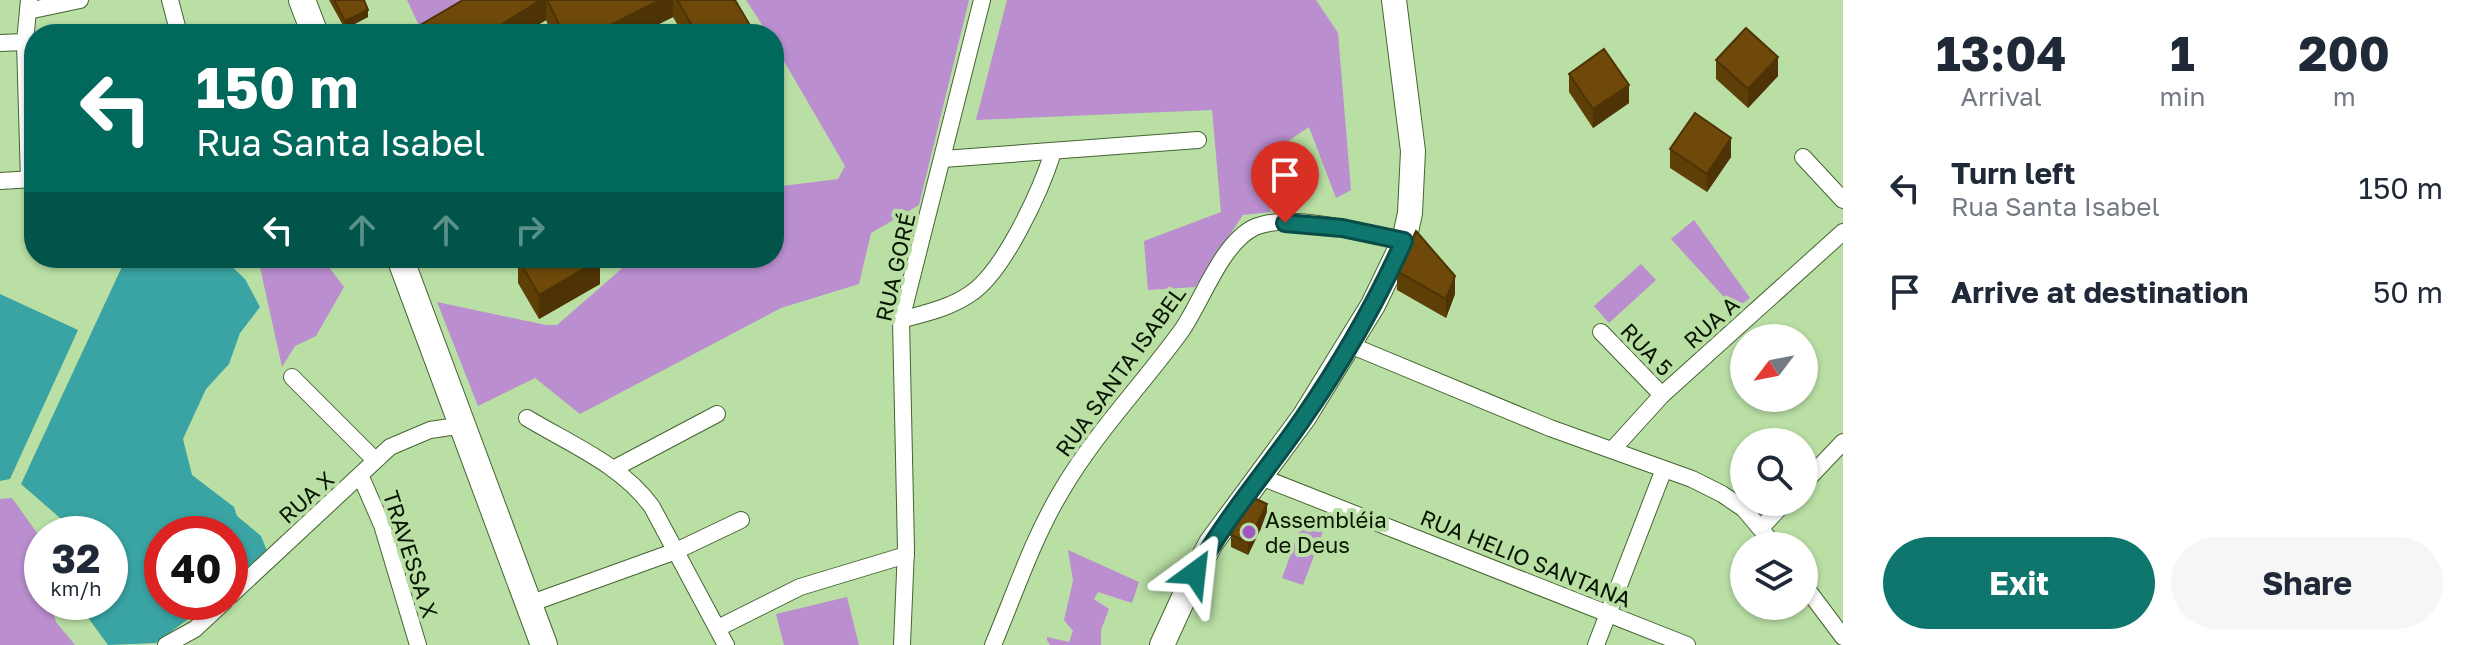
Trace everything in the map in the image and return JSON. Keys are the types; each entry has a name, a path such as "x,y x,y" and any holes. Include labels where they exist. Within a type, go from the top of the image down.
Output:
{"main road":[{"path":"302,0 311,24"},
{"path":"404,268 544,645"}],"street":[{"path":"29,6 80,0"},
{"path":"170,0 176,24"},
{"name":"RUA GORÉ","path":"902,645 906,555 901,320 982,0"},
{"path":"1162,645 1211,543 1304,417 1387,280 1404,241 1410,213 1413,151 1394,0"},
{"path":"0,43 24,42"},
{"path":"943,159 1198,140"},
{"path":"901,320 954,303 988,280 1038,191 1053,152"},
{"path":"1803,157 1843,200"},
{"path":"0,181 24,180"},
{"name":"RUA SANTA ISABEL","path":"993,645 1038,536 1061,491 1183,328 1240,237 1265,224 1311,224 1404,241"},
{"name":"RUA A","path":"1613,449 1662,395 1843,232"},
{"name":"RUA 5","path":"1601,332 1662,395"},
{"path":"1350,345 1550,428 1613,449 1722,494 1744,509 1764,532"},
{"path":"292,377 375,460"},
{"path":"613,469 717,414"},
{"path":"527,418 613,469 641,491 726,645"},
{"name":"RUA X","path":"248,580 390,447 418,434 464,425"},
{"path":"1818,468 1843,442"},
{"path":"1596,645 1664,469"},
{"name":"TRAVESSA X","path":"361,477 382,525 418,645"},
{"name":"RUA HELIO SANTANA","path":"1261,477 1687,645"},
{"path":"1761,528 1772,516"},
{"path":"529,604 676,551 741,520"},
{"path":"718,628 800,587 906,555"},
{"path":"1818,601 1841,628"},
{"path":"166,645 205,620"}],"shaded area":[{"path":"407,0 483,0 445,24 418,24"},
{"path":"746,0 969,0 919,205 871,233 859,284 781,308 580,414 535,378 478,406 437,302 557,325 623,268 784,268 784,186 838,179 845,166 784,61 784,24 762,24"},
{"path":"1007,0 1316,0 1338,33 1351,190 1336,198 1309,127 1254,164 1271,212 1243,215 1195,287 1148,290 1144,241 1221,212 1212,110 976,120"},
{"path":"1694,220 1750,298 1735,309 1671,239"},
{"path":"1641,264 1656,280 1609,323 1594,306"},
{"path":"260,268 330,268 344,287 316,336 295,346 282,367"},
{"path":"12,498 25,516 24,620 55,620 75,645 0,645 0,499"},
{"path":"1304,518 1325,526 1303,585 1282,578"},
{"path":"1068,550 1139,582 1132,603 1098,592 1094,599 1109,609 1101,630 1101,645 1050,645 1047,640 1047,637 1069,642 1073,631 1064,620 1073,581"},
{"path":"847,597 859,645 784,645 776,614"}],"water":[{"path":"121,268 233,268 245,279 260,307 240,333 229,364 206,389 183,439 192,475 234,507 237,516 144,516 144,620 187,620 156,643 108,645 90,620 128,620 128,516 58,516 21,484"},
{"path":"0,294 78,330 10,479 0,481"},
{"path":"248,525 261,536 267,551 248,568"}],"building":[{"path":"334,0 364,0 368,10 345,21"},
{"path":"463,0 541,0 502,24 422,24"},
{"path":"547,0 660,0 613,24 559,24"},
{"path":"677,0 735,0 749,24 691,24"},
{"path":"1746,28 1778,57 1748,89 1716,60"},
{"path":"1604,49 1629,85 1593,109 1569,74"},
{"path":"1695,113 1731,138 1707,174 1670,149"},
{"path":"1416,231 1455,276 1446,299 1397,271"},
{"path":"523,268 585,268 539,295"},
{"path":"1254,498 1267,504 1248,542 1231,535 1236,521"}],"place":[{"name":"Assembléia de Deus","path":"1249,532"}],"route":[{"path":"1195,573 1211,543 1304,417 1335,369 1387,280 1404,241 1342,228 1285,223"}]}
